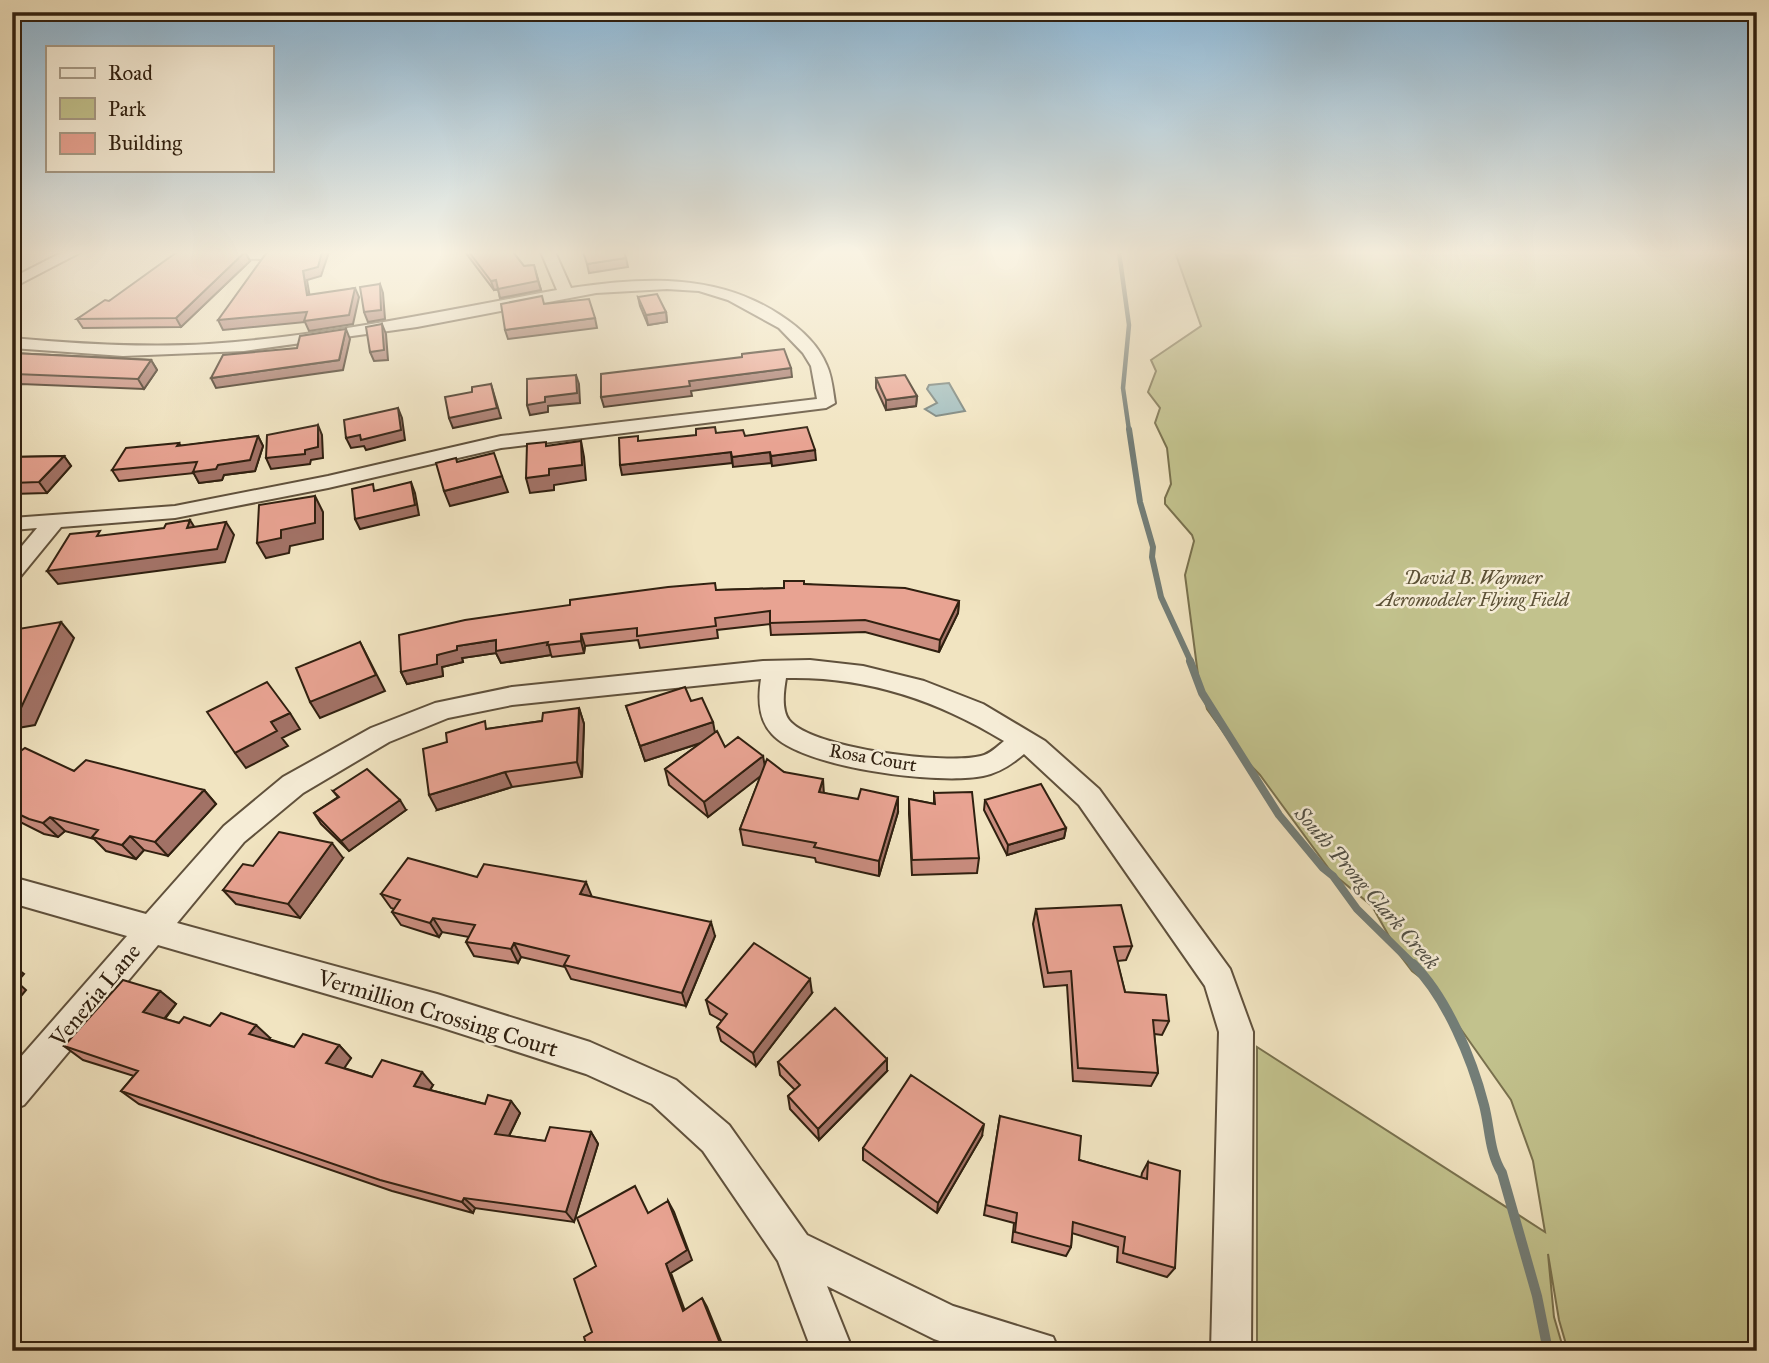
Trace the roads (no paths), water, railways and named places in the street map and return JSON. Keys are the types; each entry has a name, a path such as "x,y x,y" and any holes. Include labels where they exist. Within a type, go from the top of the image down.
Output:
{"street":[{"path":"12,343 138,351 228,348 339,334 447,316"},
{"path":"12,524 175,512 501,442 826,403 819,367 807,347 768,316"},
{"path":"12,572 54,522"},
{"name":"Venezia Lane","path":"12,1093 234,834 293,785 380,735 444,710 512,696 775,670 810,669 863,675 915,687 974,711 1035,748 1089,797 1219,979 1236,1032 1231,1351"},
{"name":"Rosa Court","path":"775,670 770,708 782,729 803,742 829,751 917,767 974,768 1002,758 1023,740"},
{"name":"Vermillion Crossing Court","path":"12,890 437,1010 590,1059 664,1092 716,1138 793,1249 833,1351"},
{"name":"Vermillion Crossing Court","path":"793,1249 947,1325 1039,1351"}],"water":[{"path":"949,383 965,411 936,416 925,409 937,403 927,389 929,385"}],"waterway":[{"name":"South Prong Clark Creek","path":"1128,316 1123,388 1129,430"},
{"name":"South Prong Clark Creek","path":"1129,429 1140,502 1153,547 1152,557 1161,597 1191,662"},
{"name":"South Prong Clark Creek","path":"1190,661 1202,693 1279,815 1323,868 1333,876 1357,909 1413,964"},
{"name":"South Prong Clark Creek","path":"1413,964 1447,1011 1473,1068 1484,1105 1490,1140 1537,1296 1548,1351"}],"park label":[{"name":"David B. Waymer Aeromodeler Flying Field","path":"1473,588"}]}
